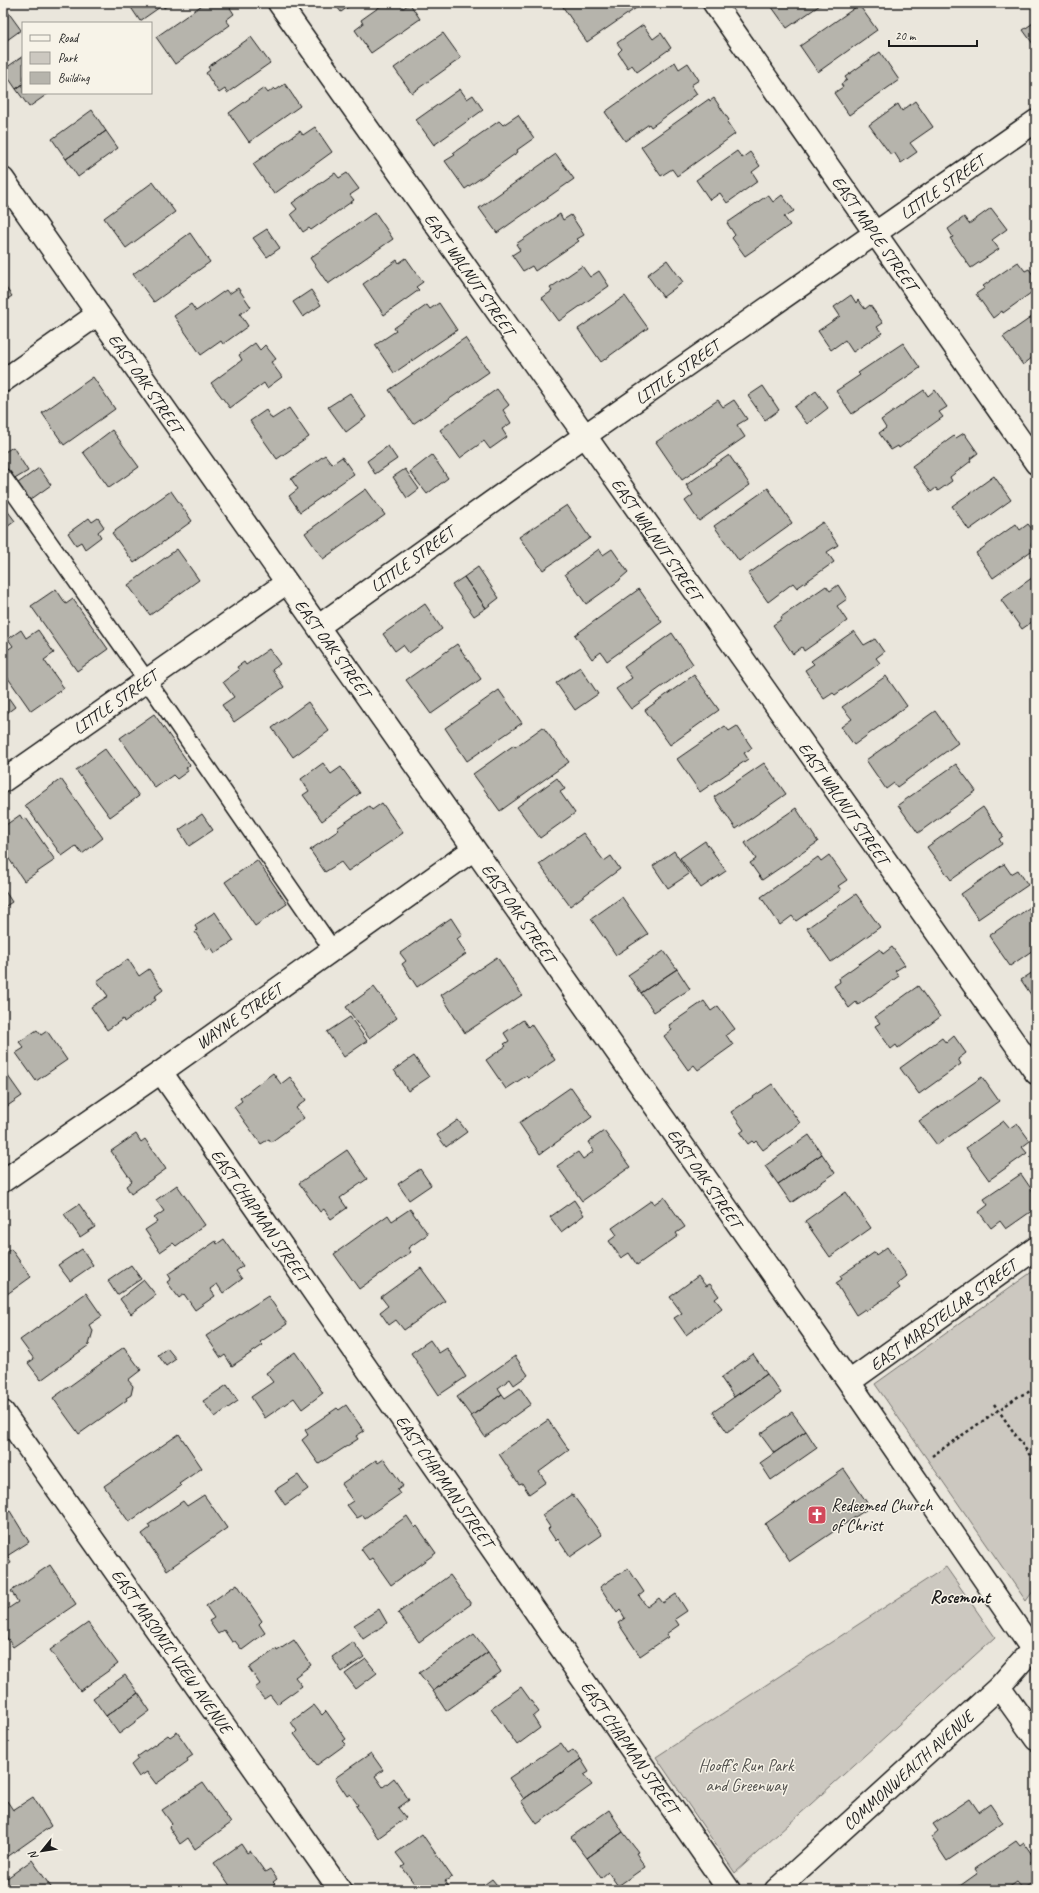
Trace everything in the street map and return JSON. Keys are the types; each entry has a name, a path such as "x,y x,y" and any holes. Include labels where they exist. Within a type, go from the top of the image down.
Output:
{"street":[{"name":"EAST WALNUT STREET","path":"279,3 1036,1074"},
{"name":"EAST MAPLE STREET","path":"714,3 1036,463"},
{"name":"LITTLE STREET","path":"319,626 584,436 876,234 1036,121"},
{"name":"EAST OAK STREET","path":"3,178 286,583 319,626 1034,1647"},
{"path":"3,381 98,314"},
{"name":"LITTLE STREET","path":"3,781 286,583"},
{"name":"WAYNE STREET","path":"3,1181 161,1072 474,849"},
{"name":"EAST CHAPMAN STREET","path":"161,1072 729,1890"},
{"name":"EAST MARSTELLAR STREET","path":"849,1382 1036,1248"},
{"name":"EAST MASONIC VIEW AVENUE","path":"3,1412 340,1890"},
{"name":"COMMONWEALTH AVENUE","path":"776,1890 999,1686 1034,1647"},
{"path":"999,1686 1036,1739"}],"lane":[{"path":"3,477 147,680 333,950"}],"path":[{"path":"928,1458 1024,1393 1036,1389"},
{"path":"994,1404 1036,1464"}],"green space":[{"path":"1036,1269 1036,1587 1026,1601 875,1384"},
{"name":"Hooff's Run Park and Greenway","path":"946,1567 995,1637 735,1873 656,1757"}],"building":[{"path":"128,3 171,3 164,8 163,5 140,21"},
{"path":"205,3 227,3 234,14 226,20 230,25 175,64 156,37"},
{"path":"334,3 354,3 341,12"},
{"path":"385,3 399,3 403,8 410,4 420,19 371,53 355,30 363,24 361,20"},
{"path":"569,3 637,3 639,6 587,42 563,7"},
{"path":"769,3 823,3 787,28"},
{"path":"3,4 8,12 3,15"},
{"path":"859,5 877,30 818,72 800,46"},
{"path":"8,12 21,30 3,43 3,15"},
{"path":"1036,21 1036,48 1023,30"},
{"path":"643,25 653,39 661,33 671,48 637,72 632,65 628,68 618,53 622,49 617,43"},
{"path":"443,33 461,58 412,93 394,68"},
{"path":"251,37 270,63 227,93 225,89 219,93 206,73 210,70 208,67"},
{"path":"880,52 899,80 849,115 834,93 843,87 841,84 847,80 845,77"},
{"path":"22,57 22,85 16,89 3,70"},
{"path":"675,62 679,69 688,63 699,80 691,85 697,94 651,127 649,124 625,141 605,112"},
{"path":"285,84 300,106 249,142 229,113 264,88 268,93 274,88 276,90"},
{"path":"22,85 22,94 48,94 29,107 16,89"},
{"path":"460,89 467,99 473,95 483,110 434,145 416,120"},
{"path":"714,98 729,120 727,122 735,134 677,176 672,169 661,176 641,147 709,99 710,101"},
{"path":"915,101 933,127 910,143 917,152 901,163 894,152 891,155 869,125 898,104 902,111"},
{"path":"92,110 106,131 66,159 52,139"},
{"path":"518,115 534,138 517,150 518,152 465,189 445,161 455,155 453,153 499,121 503,125"},
{"path":"315,127 332,152 274,194 253,164 300,131 303,135"},
{"path":"106,131 118,148 78,177 66,159"},
{"path":"737,151 742,158 750,152 760,166 752,172 758,181 727,203 720,193 710,200 696,180"},
{"path":"556,154 574,179 497,233 479,208"},
{"path":"335,173 339,178 347,173 359,189 350,195 354,200 311,230 309,228 303,232 291,214 297,209 292,203"},
{"path":"153,182 175,212 126,248 104,218"},
{"path":"768,195 773,202 782,195 794,211 784,217 790,225 745,256 732,238 735,235 727,223"},
{"path":"991,208 1007,229 992,240 999,249 971,268 950,238 953,237 948,229 964,217 969,224"},
{"path":"375,212 393,239 328,284 310,258"},
{"path":"560,214 563,220 571,215 584,235 577,239 579,241 535,271 532,266 523,271 512,255 520,250 516,244"},
{"path":"267,229 280,248 267,257 253,238"},
{"path":"190,233 210,262 154,302 133,274"},
{"path":"406,258 423,282 416,287 419,290 384,315 363,284 397,260 399,263"},
{"path":"667,260 683,282 663,297 647,275"},
{"path":"1018,262 1025,271 1029,269 1036,279 1036,285 1033,287 1035,290 1003,313 1002,311 993,318 976,294 985,288 983,286"},
{"path":"582,266 590,277 599,271 609,286 559,321 542,298 552,291 550,288"},
{"path":"3,284 12,296 3,302"},
{"path":"238,288 251,307 240,314 248,326 223,344 221,341 201,355 174,316 191,304 196,311 226,290 229,294"},
{"path":"311,290 321,305 303,317 293,302"},
{"path":"851,295 856,303 858,300 865,309 870,305 883,323 877,327 882,333 853,352 845,340 831,350 818,331 840,316 834,307"},
{"path":"625,296 648,328 601,362 578,329"},
{"path":"439,303 457,330 394,373 375,345 396,331 394,328 427,305 430,309"},
{"path":"1036,314 1036,359 1034,356 1023,365 1003,337"},
{"path":"465,338 489,372 413,424 389,390"},
{"path":"255,343 260,350 265,345 276,359 271,362 282,377 267,388 264,383 230,408 211,383 242,360 239,355"},
{"path":"903,343 920,368 852,414 836,391 860,375 858,373"},
{"path":"93,377 115,409 64,445 42,413"},
{"path":"763,386 779,410 765,420 748,396"},
{"path":"497,389 509,405 503,410 511,423 502,429 507,437 490,449 484,441 460,458 440,430"},
{"path":"924,390 928,396 935,390 947,407 939,412 943,417 899,448 898,446 891,450 879,433 886,428 881,420"},
{"path":"816,391 828,408 807,424 794,407"},
{"path":"350,393 366,417 346,432 328,407"},
{"path":"718,400 723,407 734,400 747,419 737,425 745,437 682,480 656,442"},
{"path":"289,408 309,437 277,459 250,421 266,410 272,419"},
{"path":"112,430 139,467 109,488 83,452"},
{"path":"964,433 978,453 970,459 971,461 950,477 952,481 938,491 936,488 931,492 912,466 954,436 956,438"},
{"path":"388,446 397,459 375,474 367,461"},
{"path":"13,447 28,471 13,480 3,463 3,453"},
{"path":"325,455 332,464 342,457 354,474 300,512 289,496 298,489 291,479"},
{"path":"432,455 448,478 427,494 410,472"},
{"path":"729,455 750,485 699,521 685,501 693,495 686,485"},
{"path":"39,468 51,485 30,500 18,483"},
{"path":"405,469 419,489 407,498 393,477"},
{"path":"994,476 1011,500 969,530 952,506"},
{"path":"768,488 792,523 739,561 714,526"},
{"path":"366,489 385,515 323,559 305,533"},
{"path":"171,491 192,521 134,563 112,533"},
{"path":"3,505 15,521 3,530"},
{"path":"567,505 590,538 543,570 519,537"},
{"path":"89,518 92,522 98,518 104,527 98,532 101,537 85,549 81,542 76,545 68,533"},
{"path":"823,522 838,545 827,552 834,562 797,588 793,583 768,602 748,574"},
{"path":"1016,524 1020,530 1028,524 1036,534 1036,541 1031,544 1034,549 993,578 976,553"},
{"path":"177,549 199,580 150,615 128,585"},
{"path":"599,549 603,555 612,549 628,572 620,580 586,604 565,574"},
{"path":"478,567 499,598 486,608 464,577"},
{"path":"1036,575 1036,619 1022,629 1001,600"},
{"path":"464,577 486,608 474,616 452,585"},
{"path":"838,585 847,599 837,606 847,621 804,651 802,647 793,654 773,625 782,619 781,617 826,586 830,591"},
{"path":"56,589 66,604 73,599 108,649 77,671 31,606"},
{"path":"639,589 662,622 607,661 601,652 592,659 575,635"},
{"path":"425,604 442,629 409,653 403,645 395,651 383,634"},
{"path":"21,630 26,638 38,630 54,653 44,660 64,688 31,711 3,671 3,653 13,646 8,639"},
{"path":"854,631 864,645 875,639 884,652 876,658 880,663 835,695 833,693 824,699 805,670 814,664 811,661"},
{"path":"672,633 693,664 631,709 616,689 632,678 624,667"},
{"path":"457,644 481,679 431,714 406,680"},
{"path":"269,649 280,664 272,670 284,687 234,722 222,705 234,697 223,682 239,670 237,667 244,662 246,665"},
{"path":"580,667 598,694 575,710 556,683"},
{"path":"694,675 719,710 670,745 645,710"},
{"path":"886,676 907,706 854,745 841,727 852,719 842,707"},
{"path":"3,690 15,707 3,716"},
{"path":"499,690 522,723 467,761 445,728"},
{"path":"308,702 329,731 293,757 272,728"},
{"path":"935,711 958,743 897,787 894,783 886,789 866,760"},
{"path":"154,714 190,765 186,768 188,771 177,779 173,775 155,788 120,738"},
{"path":"725,726 729,731 737,726 752,748 744,753 748,759 700,792 677,759"},
{"path":"543,727 569,762 500,811 473,774 514,745 515,747"},
{"path":"105,749 139,796 110,817 76,770"},
{"path":"323,763 331,774 341,767 360,793 322,821 303,795 309,791 301,779"},
{"path":"764,763 786,794 736,829 714,797"},
{"path":"956,764 976,791 918,833 898,805"},
{"path":"557,778 565,789 560,792 575,813 540,838 517,807"},
{"path":"61,779 103,838 82,854 76,846 62,856 25,805"},
{"path":"382,803 403,833 348,871 341,862 325,872 310,850 339,830 337,828 369,806 372,810"},
{"path":"983,807 1003,836 999,839 1002,844 951,880 927,847"},
{"path":"796,808 818,842 762,880 750,863 756,859 745,843"},
{"path":"202,814 213,830 189,846 179,830"},
{"path":"20,815 23,820 26,818 55,860 24,881 3,850 3,840 6,838 3,833 3,827"},
{"path":"583,833 604,861 611,856 620,869 570,906 539,864"},
{"path":"705,841 726,871 701,888 680,858"},
{"path":"674,851 689,874 668,888 653,866"},
{"path":"829,855 847,880 838,886 841,890 796,921 792,916 780,925 761,897 818,857 821,861"},
{"path":"257,860 287,904 255,926 225,882"},
{"path":"1004,864 1011,874 1018,870 1028,885 978,919 961,894"},
{"path":"3,888 12,902 3,908"},
{"path":"856,894 880,927 831,962 807,928"},
{"path":"622,897 648,934 616,955 591,919"},
{"path":"1036,903 1036,948 1010,966 989,936"},
{"path":"215,912 234,941 215,953 211,947 207,950 195,932 197,930 195,925"},
{"path":"451,918 462,935 457,939 466,954 417,987 402,964 406,961 400,953"},
{"path":"892,947 905,965 895,971 899,976 858,1005 856,1002 849,1008 834,986 840,982 839,978 880,949 883,954"},
{"path":"664,951 677,969 641,993 628,975"},
{"path":"497,957 522,995 465,1033 441,995"},
{"path":"128,959 139,976 149,969 163,990 154,997 156,1000 124,1022 123,1019 107,1030 91,1007 108,996 97,981"},
{"path":"677,969 690,989 654,1012 641,993"},
{"path":"1036,970 1036,1002 1021,980"},
{"path":"918,986 940,1017 898,1048 896,1045 891,1049 875,1026 880,1023 875,1017"},
{"path":"374,987 397,1018 369,1038 346,1007"},
{"path":"704,1001 711,1011 718,1006 735,1029 726,1035 733,1045 698,1070 694,1065 688,1070 664,1036 672,1030 669,1025"},
{"path":"350,1017 367,1041 344,1057 327,1032"},
{"path":"523,1020 528,1027 531,1024 555,1060 528,1078 526,1076 506,1089 486,1060 506,1046 504,1044 509,1041 504,1033"},
{"path":"37,1030 41,1035 47,1031 67,1060 36,1081 16,1053 24,1048 19,1042"},
{"path":"954,1036 966,1053 958,1059 961,1064 919,1094 900,1068 942,1038 946,1043"},
{"path":"414,1056 429,1077 408,1091 394,1070"},
{"path":"3,1069 22,1096 3,1109"},
{"path":"273,1073 281,1084 290,1077 306,1100 296,1108 304,1118 271,1142 269,1139 261,1144 234,1107 242,1101 240,1098"},
{"path":"982,1077 999,1101 937,1145 919,1121"},
{"path":"772,1084 800,1123 763,1150 756,1141 754,1143 752,1141 748,1144 740,1133 744,1130 731,1112"},
{"path":"571,1087 592,1117 540,1154 519,1123"},
{"path":"458,1120 467,1132 446,1147 437,1135"},
{"path":"1004,1121 1010,1128 1017,1123 1030,1141 1022,1147 1027,1153 989,1180 966,1148"},
{"path":"604,1131 630,1167 582,1201 557,1166 578,1152 583,1159 594,1151 588,1142"},
{"path":"136,1134 141,1142 145,1139 166,1169 131,1194 126,1186 132,1181 111,1151"},
{"path":"809,1135 822,1154 778,1184 765,1166"},
{"path":"347,1150 367,1179 340,1198 347,1208 331,1219 324,1209 320,1212 299,1183"},
{"path":"822,1154 835,1173 791,1203 778,1184"},
{"path":"420,1169 431,1185 409,1200 398,1184"},
{"path":"1021,1174 1036,1196 1036,1208 1006,1229 1000,1221 991,1228 979,1212 988,1205 984,1199"},
{"path":"177,1185 205,1225 176,1246 173,1243 160,1252 145,1230 157,1222 154,1218 164,1211 156,1200"},
{"path":"846,1192 871,1228 830,1257 805,1221"},
{"path":"664,1197 685,1227 676,1233 678,1236 637,1265 629,1253 621,1258 609,1241 617,1235 612,1228 652,1200 654,1204"},
{"path":"574,1200 584,1215 561,1232 550,1217"},
{"path":"79,1204 95,1227 80,1237 64,1214"},
{"path":"410,1209 428,1234 408,1248 411,1252 359,1289 334,1254 388,1215 392,1221"},
{"path":"224,1239 243,1266 236,1271 242,1279 223,1293 217,1284 210,1289 215,1296 195,1310 184,1294 179,1298 167,1282 171,1279 168,1274 216,1241 217,1244"},
{"path":"887,1247 907,1276 897,1284 900,1288 866,1311 865,1309 856,1315 836,1283 842,1279 840,1276 875,1252 876,1255"},
{"path":"3,1249 5,1253 11,1249 31,1277 3,1297"},
{"path":"82,1249 93,1265 70,1281 58,1265"},
{"path":"131,1265 141,1279 117,1295 108,1281"},
{"path":"421,1268 445,1301 404,1330 396,1320 389,1325 380,1312 388,1306 381,1297"},
{"path":"698,1276 706,1286 710,1284 719,1296 715,1299 722,1308 686,1335 674,1318 682,1313 670,1297"},
{"path":"144,1280 156,1295 131,1314 120,1299"},
{"path":"86,1293 102,1316 89,1325 93,1331 89,1345 41,1380 28,1363 34,1359 20,1340"},
{"path":"268,1296 287,1324 260,1342 263,1345 232,1366 225,1355 221,1358 206,1336"},
{"path":"430,1340 439,1353 447,1348 466,1377 439,1395 411,1353"},
{"path":"124,1347 141,1370 128,1380 133,1386 131,1395 126,1398 127,1400 79,1434 53,1398"},
{"path":"167,1348 176,1359 166,1366 158,1355"},
{"path":"295,1352 323,1393 302,1409 294,1398 265,1418 251,1397 273,1382 266,1373"},
{"path":"753,1354 767,1374 734,1397 721,1378"},
{"path":"515,1356 528,1375 514,1385 510,1379 498,1388 502,1394 471,1416 457,1397"},
{"path":"767,1374 781,1393 727,1432 713,1412"},
{"path":"227,1385 238,1401 215,1417 203,1401"},
{"path":"520,1388 531,1404 485,1437 471,1416 502,1394 505,1398"},
{"path":"346,1405 364,1431 356,1436 358,1439 319,1464 302,1440 308,1435 305,1430 337,1408 339,1410"},
{"path":"792,1412 806,1431 774,1453 760,1434"},
{"path":"548,1420 569,1450 539,1472 546,1482 529,1494 522,1483 519,1484 499,1454"},
{"path":"806,1431 817,1448 771,1480 760,1463"},
{"path":"179,1434 202,1468 179,1484 181,1486 129,1522 104,1486"},
{"path":"384,1459 403,1486 397,1490 400,1494 365,1518 363,1515 357,1518 347,1505 353,1501 341,1484 376,1460 378,1463"},
{"name":"Redeemed Church of Christ","path":"844,1469 870,1507 790,1561 765,1524"},
{"path":"298,1475 308,1489 285,1505 275,1490"},
{"path":"572,1494 602,1535 570,1557 558,1539 556,1541 548,1529 550,1527 542,1515"},
{"path":"204,1495 227,1528 167,1570 142,1534 150,1528 148,1525 183,1501 187,1506"},
{"path":"10,1511 29,1542 7,1556 11,1563 3,1568 3,1515"},
{"path":"407,1516 415,1528 417,1526 436,1553 391,1585 372,1558 369,1560 361,1549"},
{"path":"50,1565 76,1604 13,1647 3,1632 3,1612 18,1602 11,1591"},
{"path":"628,1568 644,1592 639,1596 647,1607 659,1598 663,1603 676,1594 687,1611 675,1619 679,1625 666,1634 668,1637 640,1656 618,1623 625,1618 620,1610 617,1613 600,1587"},
{"path":"450,1575 471,1604 419,1642 398,1613"},
{"path":"237,1584 262,1621 259,1624 265,1633 242,1650 235,1641 232,1642 224,1630 218,1634 209,1621 214,1618 206,1606"},
{"path":"379,1609 387,1623 363,1639 354,1625"},
{"path":"88,1623 118,1664 80,1691 50,1650"},
{"path":"474,1634 488,1652 433,1691 419,1673"},
{"path":"294,1640 311,1665 295,1677 302,1686 277,1704 270,1695 264,1699 255,1688 260,1684 249,1668 276,1649 277,1651"},
{"path":"353,1642 364,1657 342,1672 332,1657"},
{"path":"488,1652 501,1672 446,1711 433,1691"},
{"path":"366,1659 377,1673 356,1689 345,1674"},
{"path":"125,1675 138,1693 106,1716 93,1698"},
{"path":"521,1687 539,1712 533,1717 540,1728 517,1745 491,1708"},
{"path":"138,1693 150,1711 119,1734 106,1716"},
{"path":"314,1705 322,1715 326,1711 346,1739 343,1741 346,1744 317,1765 294,1734 297,1731 291,1722"},
{"path":"177,1732 193,1755 187,1759 188,1761 156,1784 147,1772 139,1777 131,1765 138,1759 137,1757 168,1735 170,1737"},
{"path":"561,1743 568,1753 573,1750 581,1759 524,1799 509,1778"},
{"path":"371,1753 383,1770 375,1776 383,1787 394,1778 409,1800 398,1808 406,1818 378,1838 356,1806 358,1805 350,1794 347,1796 335,1778"},
{"path":"581,1759 589,1772 584,1775 592,1785 537,1824 521,1801"},
{"path":"203,1783 231,1823 195,1849 188,1838 180,1844 169,1827 172,1824 162,1810"},
{"path":"33,1797 51,1826 3,1860 3,1804 7,1801 13,1810"},
{"path":"970,1799 979,1812 990,1804 1003,1823 947,1861 931,1837 938,1831 933,1824"},
{"path":"609,1810 623,1832 587,1858 571,1837"},
{"path":"623,1832 638,1852 636,1853 645,1867 618,1886 608,1872 601,1878 587,1858"},
{"path":"422,1834 452,1877 445,1881 451,1890 419,1890 402,1867 405,1865 396,1853"},
{"path":"1016,1841 1020,1846 1024,1843 1035,1859 1029,1863 1036,1872 1036,1880 1023,1889 1017,1882 1005,1890 954,1890 978,1873 975,1869"},
{"path":"241,1844 247,1853 250,1851 265,1872 270,1869 277,1879 273,1882 275,1884 267,1890 233,1890 214,1863"},
{"path":"32,1860 53,1890 9,1890 3,1881"},
{"path":"492,1879 501,1890 477,1890"}],"place":[{"name":"Redeemed Church of Christ","path":"817,1515"}],"district":[{"name":"Rosemont","path":"960,1597"}]}
